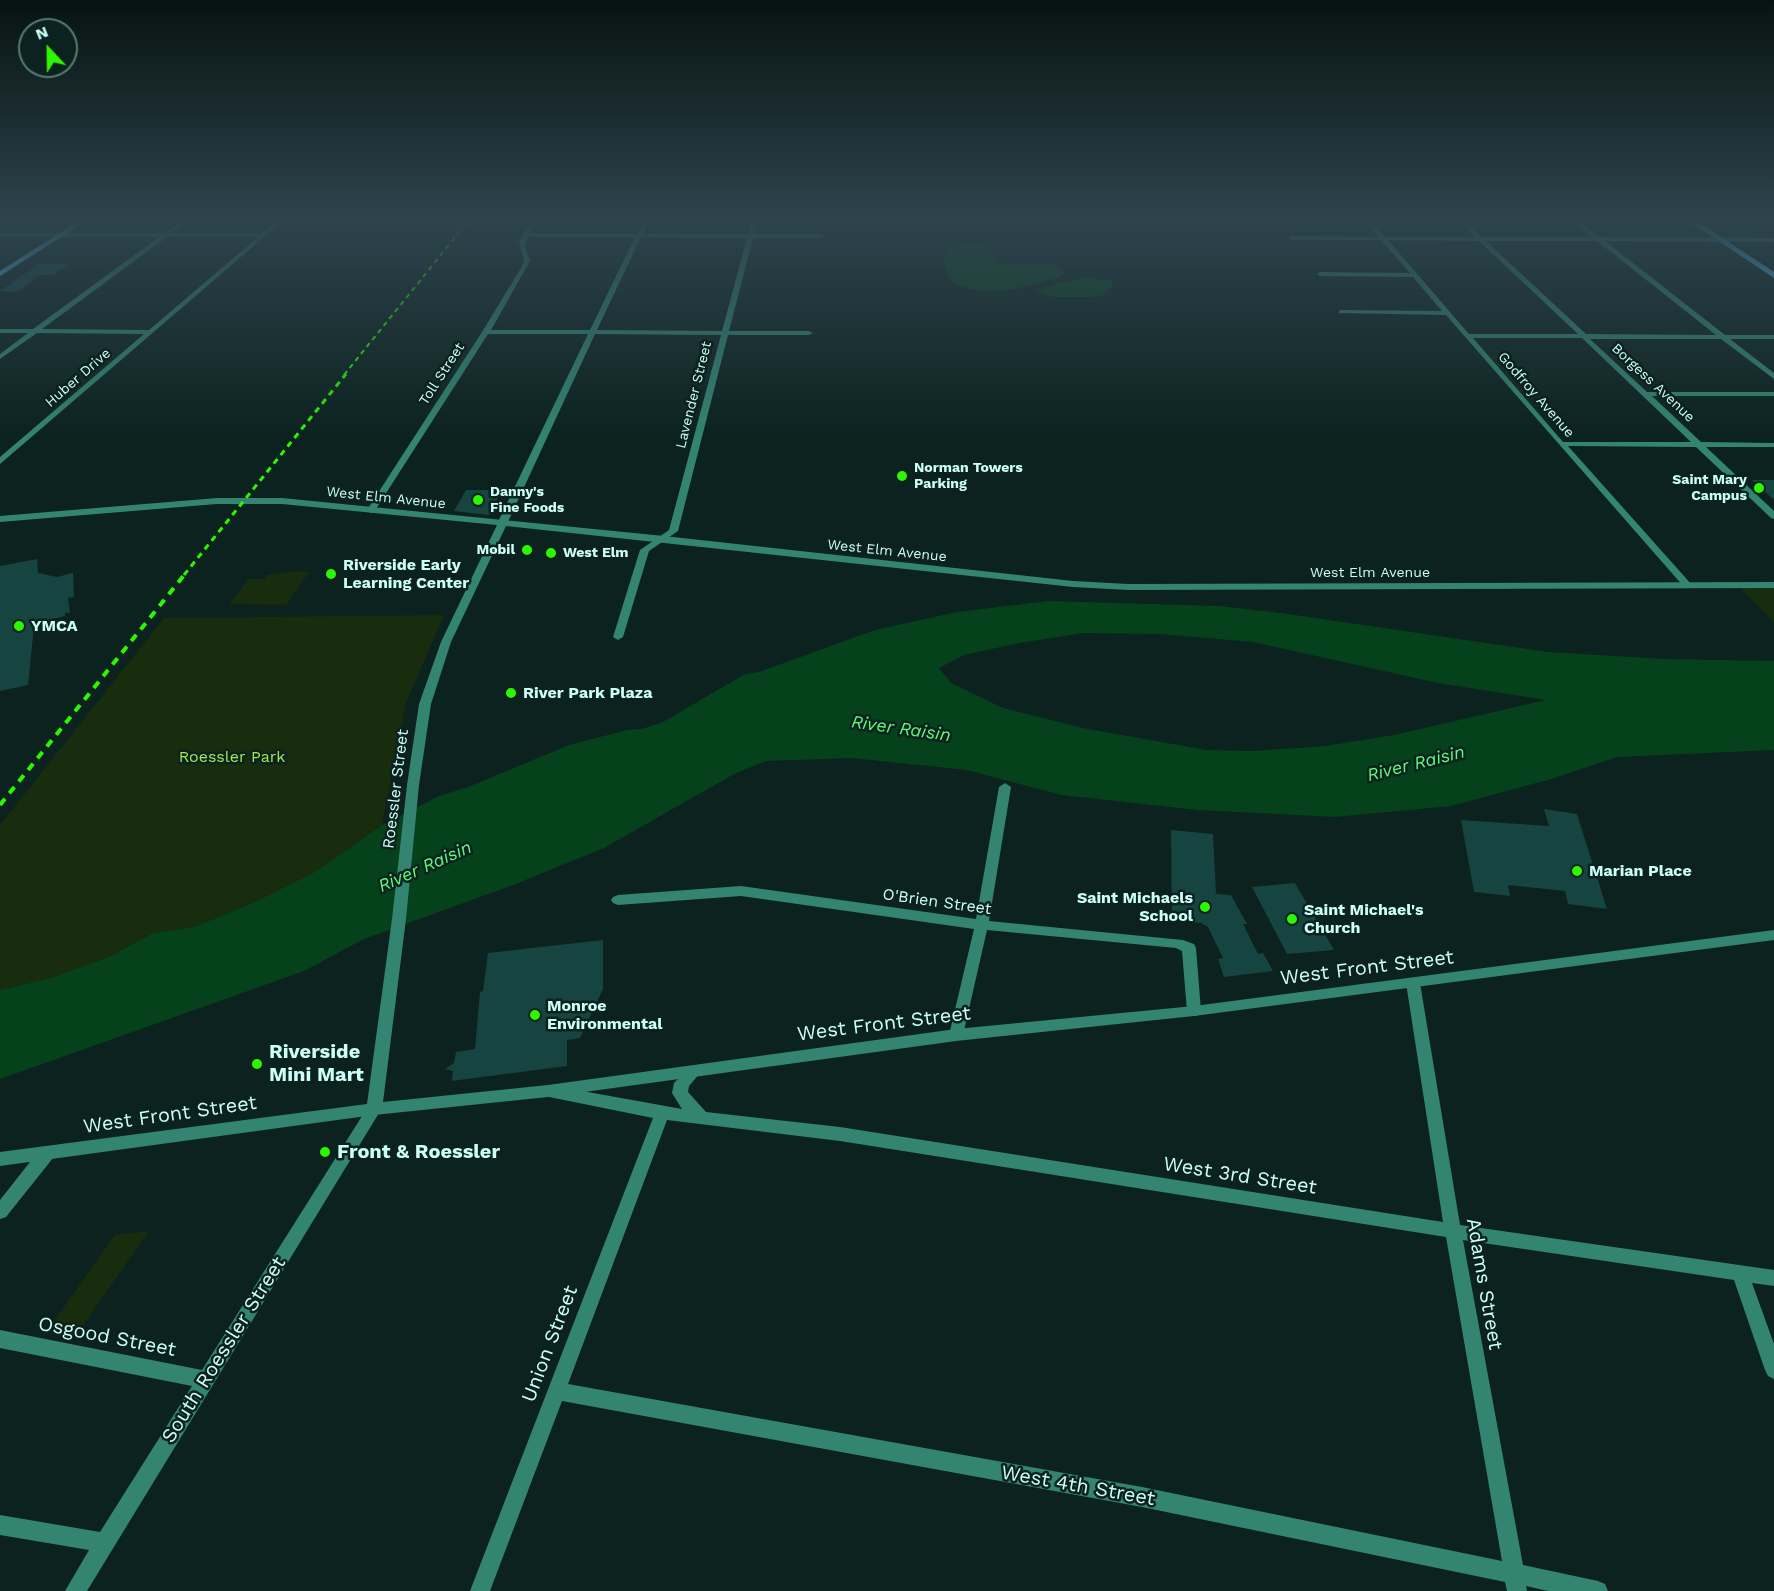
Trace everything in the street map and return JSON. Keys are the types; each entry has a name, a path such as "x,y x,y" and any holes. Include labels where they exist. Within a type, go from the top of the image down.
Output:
{"street":[{"path":"0,357 84,294"},
{"name":"Huber Drive","path":"0,461 194,294"},
{"name":"Toll Street","path":"371,510 486,332 508,294"},
{"name":"Roessler Street","path":"374,1109 425,704 446,642 610,294"},
{"name":"Lavender Street","path":"664,539 673,531 735,294"},
{"name":"Godfroy Avenue","path":"1433,294 1561,444 1687,585"},
{"name":"Borgess Avenue","path":"1539,294 1774,516"},
{"path":"1669,294 1774,377"},
{"path":"1341,312 1449,313"},
{"path":"0,331 150,332"},
{"path":"486,332 809,333"},
{"path":"1468,336 1774,337"},
{"path":"1647,394 1774,394"},
{"path":"1561,444 1774,445"},
{"name":"West Elm Avenue","path":"0,519 217,501 282,501 664,539 1032,582 1129,587 1774,585"},
{"path":"618,638 640,559 649,546 664,539"},
{"path":"956,1035 982,925 1005,787"},
{"name":"O'Brien Street","path":"618,900 741,891 982,925 1178,944 1189,948 1194,1011"},
{"name":"West Front Street","path":"0,1159 374,1109 548,1091 956,1035 1194,1011 1774,935"},
{"name":"Adams Street","path":"1413,983 1453,1231 1516,1582"},
{"path":"695,1071 682,1083 680,1093 686,1103 700,1116"},
{"name":"West 3rd Street","path":"548,1091 662,1113 851,1136 1453,1231 1774,1278"},
{"name":"South Roessler Street","path":"75,1591 103,1542 374,1109"},
{"name":"Union Street","path":"480,1591 662,1113"},
{"path":"0,1212 47,1153"},
{"path":"1740,1273 1774,1370"},
{"name":"Osgood Street","path":"0,1339 205,1380"},
{"name":"West 4th Street","path":"556,1391 1142,1497 1516,1582 1598,1591"},
{"path":"0,1525 103,1542"}],"green space":[{"path":"296,571 309,572 286,605 229,604 249,579 264,579 267,575"},
{"path":"1737,585 1774,585 1774,622"},
{"name":"Roessler Park","path":"444,615 406,703 382,825 315,872 257,901 194,927 153,933 111,956 54,977 0,990 0,825 164,618"},
{"path":"149,1231 77,1334 49,1328 115,1235"}],"water":[{"path":"1045,294 1105,294 1092,297 1054,297"},
{"name":"River Raisin","path":"1048,601 1219,606 1548,652 1665,659 1774,661 1774,750 1617,757 1551,779 1451,806 1335,817 1198,810 1061,795 967,770 851,758 766,761 734,774 604,848 513,885 364,939 304,971 0,1079 0,990 54,977 111,956 153,933 194,927 257,901 315,872 382,825 439,796 468,787 569,745 627,730 642,729 663,722 745,674 759,672 875,630 957,612","holes":["1083,633 1160,634 1253,642 1438,683 1546,700 1394,735 1325,746 1253,751 1206,750 1083,728 1003,708 951,683 939,668 964,655 1019,643"]}],"building":[{"path":"1752,480 1774,480 1774,500"},
{"name":"Danny's Fine Foods","path":"466,490 502,490 489,515 454,511"},
{"name":"YMCA","path":"37,559 38,573 57,577 73,573 74,597 68,598 70,613 34,626 28,685 0,691 0,566"},
{"name":"Marian Place","path":"1544,809 1577,814 1607,909 1568,904 1565,891 1508,885 1510,896 1474,892 1461,820 1549,826"},
{"name":"Saint Michaels School","path":"1171,830 1213,834 1216,894 1231,895 1247,924 1243,924 1258,954 1263,953 1273,971 1224,977 1218,959 1223,958 1208,927 1201,923 1172,920"},
{"name":"Saint Michael's Church","path":"1295,883 1334,950 1287,954 1252,887"},
{"name":"Monroe Environmental","path":"603,940 603,989 580,1038 567,1040 567,1066 452,1081 453,1071 445,1069 454,1063 456,1052 475,1049 480,992 483,991 488,953"}],"railway":[{"path":"344,375 409,294"},
{"path":"184,575 346,374"},
{"path":"0,805 185,574"}],"place":[{"name":"Norman Towers Parking","path":"902,476"},
{"name":"Saint Mary Campus","path":"1759,488"},
{"name":"Danny's Fine Foods","path":"478,500"},
{"name":"Mobil","path":"527,550"},
{"name":"West Elm","path":"551,553"},
{"name":"Riverside Early Learning Center","path":"331,574"},
{"name":"YMCA","path":"19,626"},
{"name":"River Park Plaza","path":"511,693"},
{"name":"Marian Place","path":"1577,871"},
{"name":"Saint Michaels School","path":"1205,907"},
{"name":"Saint Michael's Church","path":"1292,919"},
{"name":"Monroe Environmental","path":"535,1015"},
{"name":"Riverside Mini Mart","path":"257,1064"},
{"name":"Front & Roessler","path":"325,1152"}]}
